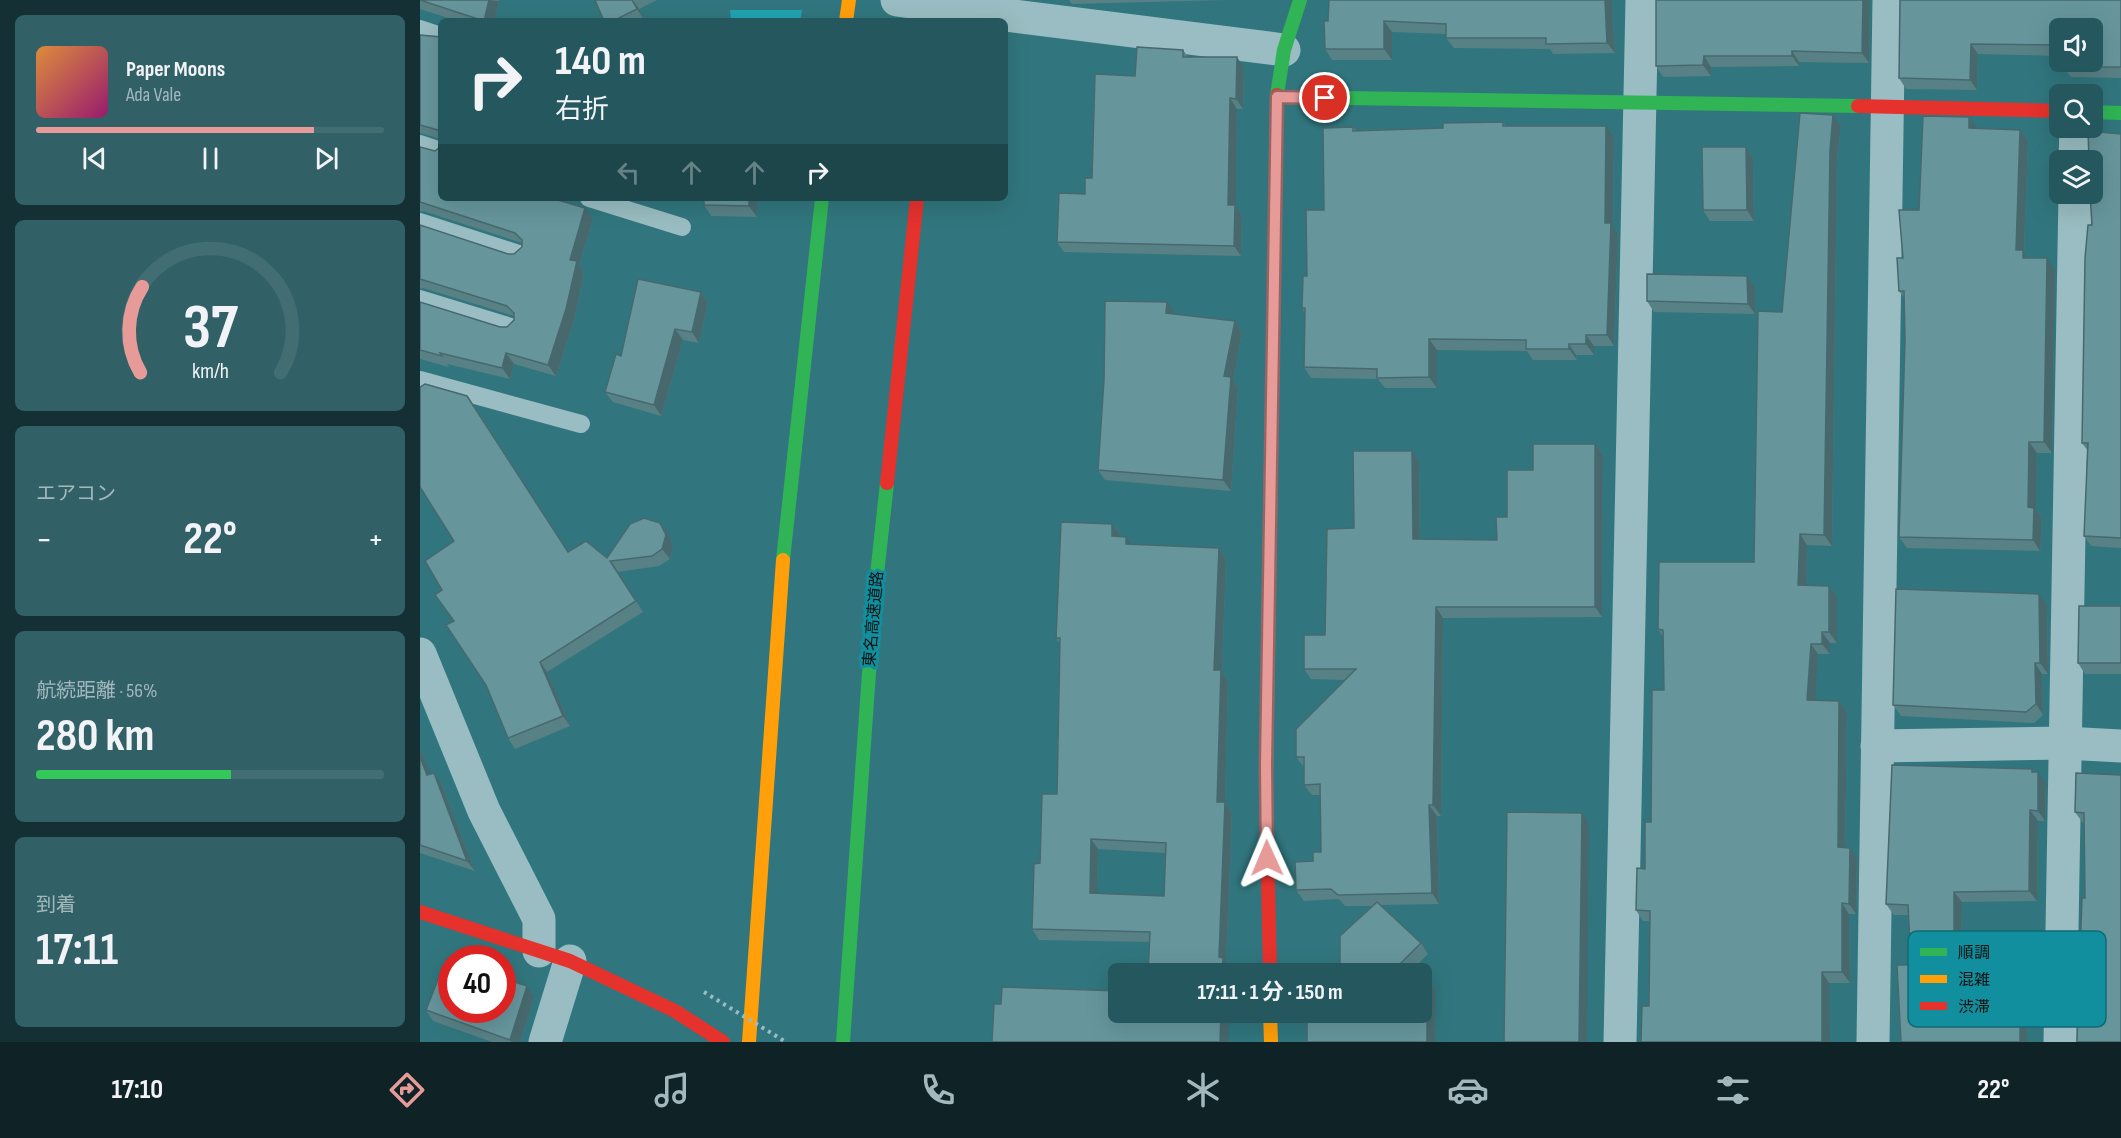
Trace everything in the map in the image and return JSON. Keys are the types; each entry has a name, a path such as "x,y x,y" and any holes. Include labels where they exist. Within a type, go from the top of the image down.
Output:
{"main road":[{"path":"846,18 849,0"},
{"path":"942,18 945,0"},
{"path":"1270,963 1266,788 1277,97 1284,50 1300,0"},
{"path":"1277,97 1639,101 2049,111"},
{"path":"2103,112 2121,113"},
{"path":"749,1042 780,589 822,201"},
{"name":"東名高速道路","path":"843,1042 874,602 917,201"},
{"path":"420,912 570,961 675,1011 723,1042"},
{"path":"1270,1023 1271,1042"}],"street":[{"path":"897,0 1044,14 1284,50"},
{"path":"1620,1042 1642,0"},
{"path":"1873,1042 1889,0"},
{"path":"2062,931 2075,204"},
{"path":"420,654 484,811 539,920 539,951"},
{"path":"1877,746 2066,743 2121,746"},
{"path":"545,1042 570,961"},
{"path":"2060,1027 2060,1042"}],"lane":[{"path":"420,30 438,35"},
{"path":"420,144 438,150"},
{"path":"599,201 682,227"},
{"path":"420,222 519,254"},
{"path":"420,300 511,327"},
{"path":"420,380 581,424"}],"path":[{"path":"704,992 786,1042"}],"shaded area":[{"path":"730,10 802,10 801,18 731,18"}],"building":[{"path":"420,0 489,0 485,18 475,18"},
{"path":"595,0 632,0 637,9 619,18 603,18"},
{"path":"1329,0 1605,0 1607,43 1546,44 1546,38 1446,38 1446,24 1384,21 1384,49 1325,49 1324,21 1328,21"},
{"path":"1656,0 1863,0 1862,53 1792,51 1792,56 1704,56 1703,65 1656,66"},
{"path":"1900,0 2121,0 2121,67 2103,67 2103,18 2049,18 2049,45 1971,44 1970,80 1899,78"},
{"path":"420,35 438,37 438,130 420,125"},
{"path":"1137,47 1183,50 1183,57 1237,57 1236,99 1230,98 1228,205 1235,205 1234,246 1057,242 1059,193 1085,194 1085,178 1092,178 1095,74 1135,76"},
{"path":"1800,113 1833,115 1830,150 1824,535 1800,534 1798,585 1829,586 1829,632 1822,632 1822,644 1811,644 1807,700 1839,701 1838,847 1850,848 1849,904 1842,903 1842,972 1822,972 1822,1042 1641,1042 1642,1006 1649,1006 1650,911 1636,910 1637,868 1645,869 1645,822 1651,822 1652,690 1664,690 1663,630 1658,629 1659,562 1754,562 1758,311 1782,312"},
{"path":"1923,116 1969,117 1969,128 2020,130 2016,250 2023,250 2023,258 2047,258 2044,442 2029,442 2028,507 2034,508 2033,540 1899,537 1905,340 1904,291 1899,291 1897,258 1903,258 1899,210 1919,210"},
{"path":"1503,122 1503,126 1606,126 1605,223 1611,223 1607,335 1586,335 1586,344 1569,344 1569,349 1526,349 1526,340 1429,339 1429,377 1377,378 1377,369 1304,367 1305,308 1302,308 1303,276 1307,276 1306,210 1324,210 1323,128 1353,127 1353,131 1443,128 1443,123"},
{"path":"2103,132 2121,134 2121,538 2084,536 2088,443 2082,443 2085,258 2088,225 2092,225 2091,204 2103,204 2103,150 2089,150 2088,138 2103,138"},
{"path":"420,147 435,151 438,148 438,201 561,201 585,208 570,260 577,261 566,309 548,365 506,353 502,368 420,350 420,302 500,327 507,327 514,320 514,313 507,306 420,279 420,225 508,254 514,254 522,247 522,240 515,233 420,202"},
{"path":"1702,147 1746,147 1747,210 1703,210"},
{"path":"704,201 749,201 749,206 704,205"},
{"path":"1647,274 1747,276 1748,304 1647,301"},
{"path":"638,279 701,292 692,332 675,329 654,405 605,392 616,354 621,356"},
{"path":"1105,301 1167,302 1166,313 1235,321 1224,376 1231,377 1223,480 1098,470 1104,380"},
{"path":"425,384 467,396 568,552 586,541 607,558 630,524 644,518 660,523 666,535 662,549 652,556 610,561 636,601 540,662 563,716 508,738 486,685 446,625 454,621 435,595 442,590 425,561 454,541 420,487 420,387"},
{"path":"1533,444 1595,444 1595,607 1436,607 1433,805 1429,805 1432,893 1338,895 1331,889 1296,890 1295,862 1313,861 1313,852 1321,852 1320,784 1304,785 1304,757 1296,757 1296,729 1356,669 1304,669 1304,635 1325,635 1327,529 1354,528 1353,451 1412,451 1413,539 1497,540 1496,517 1507,517 1507,470 1533,470"},
{"path":"1061,522 1112,524 1112,536 1126,537 1126,544 1219,548 1214,670 1221,670 1217,802 1225,802 1219,957 1223,958 1223,963 1149,963 1150,932 1032,929 1034,864 1040,863 1042,794 1057,794 1060,638 1056,638","holes":["1091,839 1166,843 1164,896 1090,893"]},
{"path":"1896,589 2039,594 2040,663 2035,663 2036,704 2026,712 1893,705"},
{"path":"2079,606 2121,606 2121,663 2078,663"},
{"path":"420,757 427,775 434,773 467,861 420,845"},
{"path":"1892,765 2032,769 2032,772 2038,772 2038,811 2030,810 2029,891 1954,892 1954,931 1909,931 1908,905 1886,904"},
{"path":"2076,773 2121,775 2121,1042 2077,1042 2078,1027 2106,1027 2106,931 2081,931 2082,898 2085,898 2084,813 2075,812"},
{"path":"1507,812 1582,813 1579,1042 1504,1042"},
{"path":"1377,902 1421,943 1401,963 1340,963 1340,936"},
{"path":"1897,965 1908,965 1908,1027 2020,1027 2020,1042 1901,1042"},
{"path":"438,979 438,1014 426,1010"},
{"path":"516,982 527,986 516,1021"},
{"path":"1002,987 1108,991 1108,1023 1221,1023 1220,1042 992,1042 994,1004 1001,1004"},
{"path":"462,1023 515,1023 510,1040"},
{"path":"1307,1023 1427,1023 1427,1042 1307,1042"}],"traffic: fast":[{"path":"1277,95 1284,50 1300,0"},
{"path":"1277,97 1858,106"},
{"path":"2103,112 2121,113"},
{"path":"783,560 822,201"},
{"path":"1266,786 1273,337"},
{"path":"843,1042 874,602 887,483"}],"traffic: slow":[{"path":"846,18 849,0"},
{"path":"749,1042 783,560"},
{"path":"1270,1023 1271,1042"}],"traffic: jam":[{"path":"1273,337 1277,95"},
{"path":"1858,106 2049,111"},
{"path":"887,483 917,201"},
{"path":"1266,786 1270,963"},
{"path":"420,912 570,961 675,1011 723,1042"}],"route":[{"path":"1267,858 1266,765 1277,97 1325,98"}]}
